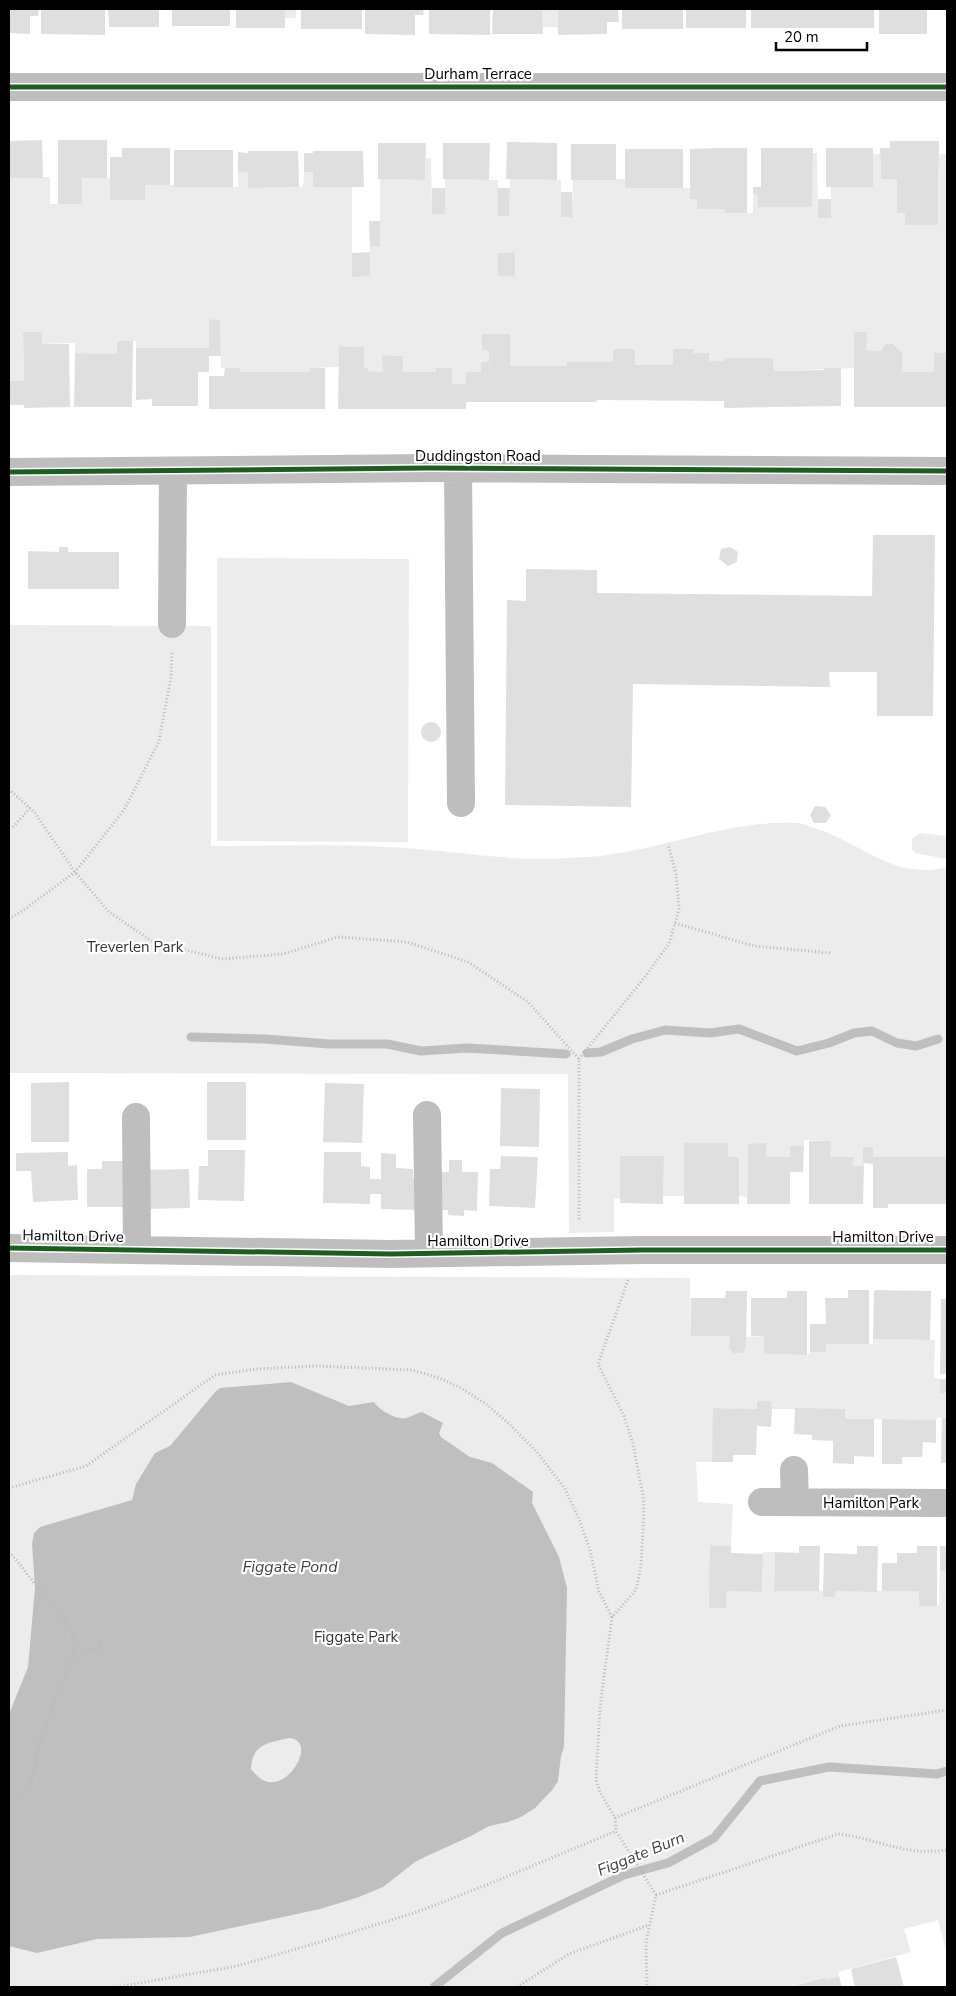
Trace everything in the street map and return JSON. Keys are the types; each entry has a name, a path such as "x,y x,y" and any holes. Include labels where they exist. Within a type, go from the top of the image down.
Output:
{"street":[{"name":"Durham Terrace","path":"9,87 947,86"},
{"name":"Duddingston Road","path":"9,472 458,468 947,471"},
{"path":"458,468 462,803"},
{"path":"172,624 173,471"},
{"path":"427,1115 429,1254"},
{"path":"136,1116 137,1250"},
{"name":"Hamilton Drive","path":"9,1248 429,1254 642,1250 947,1250"},
{"path":"794,1470 795,1502"},
{"name":"Hamilton Park","path":"762,1502 947,1503"}],"path":[{"path":"9,919 26,909 75,872 124,810 160,741 171,677 172,624"},
{"path":"9,789 30,808 75,872 108,912 153,942 222,959 283,954 338,937 407,942 468,962 528,1002 580,1059"},
{"path":"13,827 30,808"},
{"path":"579,1252 580,1059 669,944 679,909 676,874 668,844"},
{"path":"675,923 754,946 831,953"},
{"path":"642,1250 631,1273 598,1364 624,1416 633,1444 643,1495 641,1566 636,1590 612,1617 600,1706 596,1780 600,1792 615,1818 616,1831 656,1895 646,1943 647,1987"},
{"path":"9,1488 86,1466 215,1375 256,1369 317,1366 412,1370 439,1378 461,1388 486,1404 537,1452 565,1489 579,1519 590,1550 599,1592 612,1617"},
{"path":"9,1552 21,1564 68,1626 74,1640 75,1649 68,1672 54,1702 39,1745 34,1772 29,1786 9,1808"},
{"path":"99,1642 100,1654"},
{"path":"75,1649 100,1648"},
{"path":"615,1818 840,1726 947,1710"},
{"path":"117,1987 237,1966 328,1940 417,1912 616,1831"},
{"path":"656,1895 838,1834 901,1849 920,1851 947,1850"},
{"path":"517,1987 569,1954 649,1925"}],"green space":[{"path":"285,9 296,9 296,18 285,18"},
{"path":"542,9 558,9 558,27 542,27"},
{"path":"812,153 817,153 818,218 831,217 831,186 873,187 873,154 880,154 881,179 897,179 905,213 905,224 938,225 939,154 947,154 947,353 934,353 934,372 902,372 902,353 895,344 885,344 881,351 866,350 866,332 855,332 854,368 774,371 773,358 724,358 724,361 709,361 708,353 693,353 693,349 673,349 673,365 635,365 635,349 614,349 613,362 567,362 567,366 510,366 510,334 482,334 482,350 489,351 489,362 481,363 481,372 466,372 466,384 452,384 452,368 437,368 436,372 403,372 403,356 383,355 383,372 368,371 364,368 364,347 339,346 339,367 310,368 310,372 240,372 240,368 221,368 220,320 209,319 209,348 136,348 136,341 117,341 117,354 75,353 75,343 42,344 42,332 23,332 24,381 9,381 9,178 50,177 50,204 81,204 82,178 110,178 110,200 144,200 145,185 238,187 238,173 248,172 248,188 303,187 304,172 313,172 313,187 352,187 352,276 370,276 370,247 380,246 380,179 425,180 426,158 431,158 432,214 445,214 445,179 498,180 498,215 509,216 510,179 561,180 561,217 572,218 573,180 625,179 626,188 690,188 697,199 697,208 725,209 725,213 753,213 753,194 757,195 758,207 812,207","holes":["515,252 515,277 498,276 498,253"]},
{"path":"217,558 409,559 408,842 217,841"},
{"name":"Treverlen Park","path":"9,625 211,626 211,846 366,846 531,859 588,857 640,849 743,826 795,823 806,825 834,836 896,865 912,869 929,870 947,867 947,1157 873,1157 873,1147 864,1147 864,1166 853,1166 853,1157 830,1157 830,1141 804,1140 804,1146 790,1146 790,1157 766,1157 766,1144 748,1144 747,1197 739,1196 739,1157 728,1157 728,1143 685,1143 684,1196 663,1196 664,1156 621,1156 620,1198 614,1199 614,1232 569,1233 568,1074 9,1073"},
{"path":"919,833 947,836 947,859 915,853 912,849 912,839"},
{"name":"Figgate Park","path":"9,1275 690,1278 691,1335 730,1336 729,1348 733,1353 742,1353 746,1348 746,1337 764,1336 764,1354 807,1355 810,1352 826,1352 826,1344 873,1344 873,1339 935,1340 934,1378 940,1379 940,1393 947,1393 947,1418 937,1418 936,1420 845,1419 845,1409 772,1409 771,1401 757,1401 757,1409 714,1408 712,1462 696,1462 698,1502 733,1504 731,1546 711,1545 725,1608 726,1591 762,1592 763,1552 775,1552 774,1591 823,1591 823,1597 835,1597 836,1591 919,1591 919,1606 939,1606 940,1571 947,1571 947,1954 938,1920 904,1929 911,1952 838,1972 839,1976 826,1980 825,1977 788,1987 9,1987"}],"water":[{"name":"Figgate Pond","path":"291,1382 349,1406 374,1402 384,1411 397,1417 406,1418 422,1412 443,1423 439,1433 441,1437 470,1457 492,1463 533,1492 532,1503 559,1557 567,1588 564,1747 558,1781 535,1808 521,1817 489,1826 415,1862 383,1887 359,1897 320,1909 190,1937 97,1939 37,1953 9,1946 9,1714 28,1667 35,1588 32,1544 34,1533 40,1527 132,1500 136,1484 155,1453 170,1446 220,1388","holes":["289,1738 297,1741 301,1747 300,1756 290,1773 281,1780 272,1782 263,1780 251,1769 254,1754 262,1746"]}],"building":[{"path":"9,9 39,9 38,16 30,16 30,34 9,33"},
{"path":"41,9 105,10 105,35 41,34"},
{"path":"108,9 159,9 159,27 109,27"},
{"path":"172,9 230,9 230,26 172,26"},
{"path":"236,9 285,9 285,28 236,28"},
{"path":"301,9 362,9 362,29 301,29"},
{"path":"365,9 424,9 423,15 415,15 415,35 365,34"},
{"path":"429,9 490,9 490,35 429,34"},
{"path":"493,9 542,9 543,34 492,34"},
{"path":"558,9 618,9 619,22 607,22 607,34 558,35"},
{"path":"622,9 683,9 683,29 622,29"},
{"path":"686,9 746,9 746,28 686,28"},
{"path":"751,9 874,9 874,28 751,28"},
{"path":"879,9 927,9 927,34 879,34"},
{"path":"42,140 43,178 9,178 9,141"},
{"path":"58,140 107,140 107,178 82,178 82,204 58,204"},
{"path":"890,141 939,141 938,225 905,225 905,213 897,213 897,179 881,179 880,148 890,148"},
{"path":"507,142 557,143 557,180 506,179"},
{"path":"378,143 426,143 425,180 378,179"},
{"path":"443,143 490,143 489,180 443,179"},
{"path":"571,144 616,144 616,180 571,180"},
{"path":"122,148 170,148 170,185 145,185 145,200 110,200 110,157 122,157"},
{"path":"747,148 747,213 725,213 725,209 697,209 697,199 690,199 690,149"},
{"path":"761,148 813,148 812,207 758,207 757,195 753,194 753,187 761,187"},
{"path":"826,148 873,148 873,187 826,187"},
{"path":"625,149 683,149 683,188 625,188"},
{"path":"174,150 233,150 233,187 174,187"},
{"path":"248,151 298,151 299,187 248,188 248,172 238,173 238,152 248,153"},
{"path":"313,151 363,151 364,187 313,187 313,172 304,172 304,153 313,153"},
{"path":"432,188 445,188 445,214 432,214"},
{"path":"498,188 510,188 509,216 498,216"},
{"path":"561,192 572,192 573,218 561,217"},
{"path":"818,199 831,199 831,218 818,218"},
{"path":"369,221 380,221 380,246 370,247"},
{"path":"370,252 370,276 352,277 352,253"},
{"path":"515,252 515,277 498,276 498,253"},
{"path":"209,319 220,320 221,356 209,356 209,372 198,372 198,406 152,406 152,399 136,400 136,348 209,348"},
{"path":"23,332 42,332 42,344 69,344 70,407 24,408 24,405 9,405 9,381 24,381"},
{"path":"854,332 867,332 866,350 881,351 885,344 894,344 902,353 902,372 934,372 934,353 947,353 947,407 854,407"},
{"path":"482,334 510,334 510,366 567,366 567,362 613,362 613,349 635,349 635,365 673,365 673,349 693,349 693,353 709,353 709,361 724,361 724,358 773,358 774,371 841,368 841,406 724,408 724,401 597,400 596,402 466,402 466,409 338,409 339,346 364,347 364,368 368,368 368,371 383,372 382,355 403,356 403,372 436,372 436,368 452,368 452,384 466,384 466,372 481,372 481,362 489,362 489,351 482,350"},
{"path":"117,341 133,341 132,407 74,407 75,353 117,354"},
{"path":"225,368 240,368 240,372 310,372 310,368 325,368 325,409 209,409 209,376 224,376"},
{"path":"873,535 935,535 933,716 877,716 877,672 829,672 830,687 633,684 631,807 505,805 507,600 526,601 526,569 597,570 597,593 872,596"},
{"path":"59,547 68,547 68,552 119,552 119,589 28,589 28,551 59,552"},
{"path":"730,547 738,552 737,562 728,566 719,559 721,549"},
{"path":"431,722 438,725 441,732 438,739 431,742 424,739 421,732 424,725"},
{"path":"815,806 825,807 831,815 826,823 814,823 810,815"},
{"path":"69,1082 69,1142 31,1142 31,1083"},
{"path":"207,1082 246,1082 246,1140 207,1140"},
{"path":"325,1083 364,1084 362,1143 323,1142"},
{"path":"501,1088 540,1089 539,1147 500,1146"},
{"path":"809,1141 831,1141 830,1157 853,1157 853,1166 864,1166 863,1204 809,1204"},
{"path":"684,1143 728,1143 728,1157 739,1157 739,1204 684,1204"},
{"path":"766,1143 766,1157 790,1157 790,1146 804,1146 803,1172 790,1172 790,1204 747,1204 748,1144"},
{"path":"863,1147 873,1147 873,1157 947,1157 947,1204 888,1204 888,1208 873,1208 873,1164 863,1163"},
{"path":"208,1150 245,1150 244,1201 198,1200 199,1166 208,1166"},
{"path":"68,1152 68,1166 77,1165 78,1200 33,1202 31,1171 16,1171 16,1153"},
{"path":"324,1152 361,1152 361,1166 370,1167 370,1179 381,1179 381,1153 396,1154 396,1168 413,1169 413,1178 422,1178 422,1210 381,1209 381,1194 370,1194 370,1204 323,1203"},
{"path":"501,1156 538,1157 535,1208 489,1206 490,1169 500,1169"},
{"path":"620,1156 664,1156 663,1204 620,1203"},
{"path":"449,1160 462,1160 462,1172 478,1172 477,1211 464,1210 464,1216 448,1215 448,1210 434,1210 435,1172 449,1172"},
{"path":"102,1161 128,1161 128,1207 87,1207 87,1169 102,1169"},
{"path":"189,1169 190,1208 146,1209 145,1170"},
{"path":"848,1290 869,1290 869,1344 826,1344 826,1352 810,1352 810,1324 826,1324 825,1298 848,1298"},
{"path":"874,1290 931,1291 930,1340 873,1339"},
{"path":"726,1291 747,1291 746,1348 742,1353 733,1353 729,1348 730,1336 691,1336 691,1298 725,1298"},
{"path":"787,1291 807,1291 807,1355 764,1354 764,1336 751,1336 751,1298 787,1298"},
{"path":"941,1299 947,1299 947,1374 940,1374"},
{"path":"940,1379 947,1379 947,1393 940,1393"},
{"path":"757,1401 771,1401 772,1409 771,1427 757,1426 756,1455 733,1455 733,1462 712,1462 713,1408 757,1409"},
{"path":"795,1408 845,1409 845,1419 874,1419 874,1457 854,1456 854,1464 833,1463 833,1441 812,1440 812,1435 794,1434"},
{"path":"942,1418 947,1418 947,1463 941,1463"},
{"path":"882,1419 936,1420 936,1443 923,1442 922,1457 902,1457 902,1464 882,1464"},
{"path":"710,1545 731,1546 731,1553 763,1554 762,1592 726,1591 726,1608 709,1608"},
{"path":"799,1546 820,1546 819,1591 774,1591 775,1552 799,1553"},
{"path":"857,1546 878,1546 877,1592 836,1591 835,1597 823,1597 824,1553 857,1554"},
{"path":"917,1546 937,1546 937,1606 919,1606 919,1591 882,1591 882,1563 897,1563 897,1553 917,1553"},
{"path":"940,1546 947,1546 947,1571 940,1571"},
{"path":"896,1957 904,1987 855,1987 851,1969"},
{"path":"839,1976 842,1987 790,1987 826,1977 826,1980"}],"waterway":[{"path":"587,1053 601,1052 632,1039 665,1030 710,1033 739,1029 797,1051 829,1043 854,1033 872,1031 897,1043 916,1046 938,1039"},
{"path":"191,1037 265,1039 329,1044 387,1044 421,1051 467,1048 566,1054"},
{"name":"Figgate Burn","path":"434,1987 502,1933 624,1875 668,1863 714,1838 760,1781 829,1767 937,1774 947,1771"}],"cycle path":[{"path":"9,87 947,87"},
{"path":"9,472 429,468 947,471"},
{"path":"9,1248 391,1254 642,1250 947,1250"}]}
